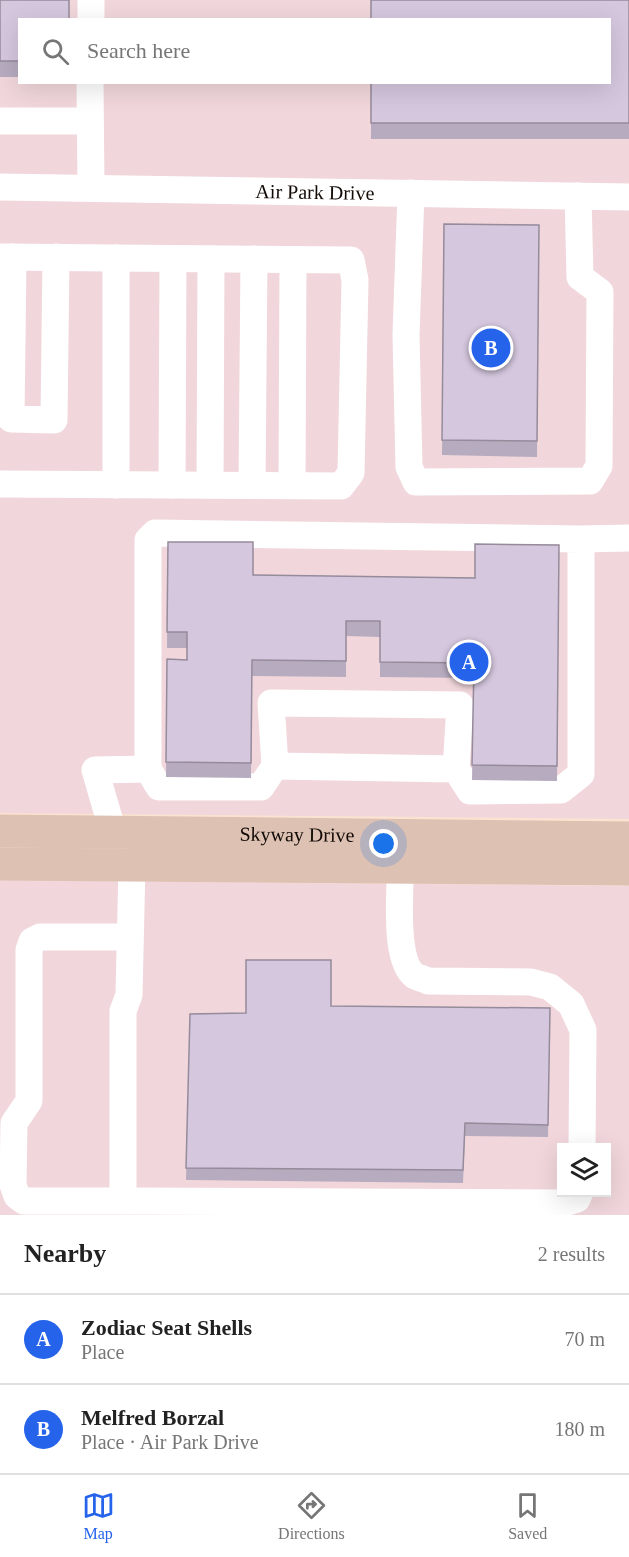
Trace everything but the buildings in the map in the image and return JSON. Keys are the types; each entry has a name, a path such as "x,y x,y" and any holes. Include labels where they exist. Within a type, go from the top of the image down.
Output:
{"main road":[{"name":"Skyway Drive","path":"0,831 629,838"},
{"name":"Skyway Drive","path":"0,864 629,869"}],"street":[{"path":"91,0 91,18"},
{"path":"90,84 91,188"},
{"path":"0,121 90,121"},
{"name":"Air Park Drive","path":"0,187 629,197"},
{"path":"411,194 406,334 409,467 416,482 590,480 599,466 600,292 580,277 578,196"},
{"path":"0,484 340,486 351,473 355,280 351,260 7,257 11,419 54,420 56,258"},
{"path":"116,258 116,485"},
{"path":"172,485 173,258"},
{"path":"210,485 211,259"},
{"path":"252,485 254,259"},
{"path":"292,485 293,260"},
{"path":"580,539 581,774 561,790 470,791 456,769 460,705 272,703 275,766 261,787 159,787 148,769 148,540 155,533 629,538"},
{"path":"275,766 456,769"},
{"path":"134,1206 123,1011 129,995 132,865 122,832 94,770 148,769"},
{"path":"400,867 401,950 408,967 416,976 429,981 531,982 550,987 571,1004 583,1030 582,1143"},
{"path":"130,937 40,937 32,941 29,950 29,1101 14,1123 13,1185 24,1208 564,1203 578,1197"}],"shaded area":[{"path":"0,0 629,0 629,819 0,813"},
{"path":"0,880 629,886 629,1215 0,1215"}],"place":[{"name":"Melfred Borzal","path":"491,348"},
{"name":"Zodiac Seat Shells","path":"469,662"}]}
